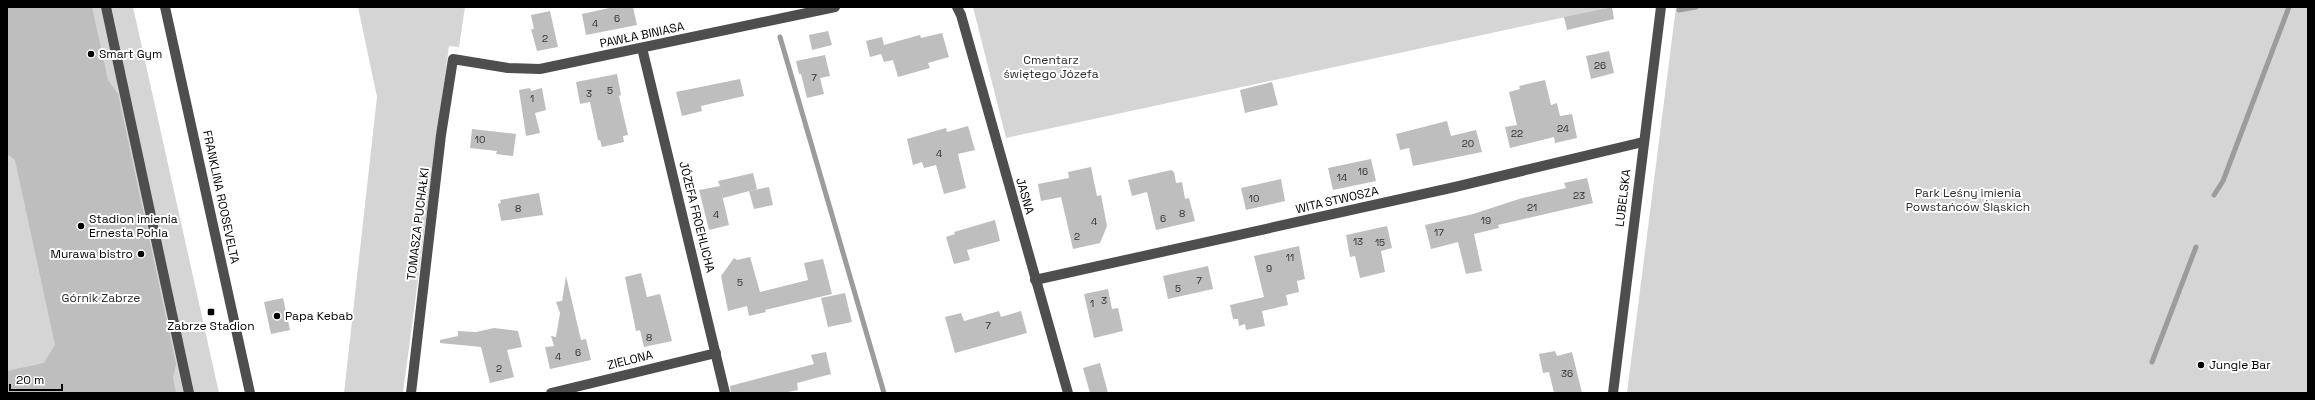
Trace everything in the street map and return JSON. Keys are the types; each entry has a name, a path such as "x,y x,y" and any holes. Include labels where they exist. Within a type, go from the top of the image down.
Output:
{"street":[{"path":"106,7 189,393"},
{"name":"FRANKLINA ROOSEVELTA","path":"165,7 250,393"},
{"name":"PAWŁA BINIASA","path":"453,59 508,68 540,69 642,48 794,11 835,7"},
{"name":"JASNA","path":"956,7 961,15 1068,393"},
{"name":"LUBELSKA","path":"1614,393 1643,142 1661,7"},
{"name":"JÓZEFA FROEHLICHA","path":"642,48 725,393"},
{"name":"TOMASZA PUCHAŁKI","path":"411,393 441,135 453,59"},
{"name":"WITA STWOSZA","path":"1035,280 1440,190 1643,142"},
{"name":"ZIELONA","path":"551,393 716,353"}],"green space":[{"name":"Górnik Zabrze","path":"7,7 133,7 219,393 7,393"},
{"path":"358,7 465,7 459,47 449,46 403,393 344,393 377,97"},
{"name":"Cmentarz świętego Józefa","path":"973,7 1612,7 1006,138"},
{"name":"Park Leśny imienia Powstańców Śląskich","path":"1676,7 2308,7 2308,393 1627,393"}],"building":[{"name":"Górnik Zabrze","path":"7,7 92,7 108,80 118,94 176,364 173,378 176,393 7,393 7,371 44,363 55,345 15,160 7,154"},
{"path":"614,7 633,7 637,25 586,35 582,14"},
{"path":"1612,7 1614,19 1567,30 1564,17"},
{"path":"550,11 558,47 537,51 531,29 534,29 531,15"},
{"path":"828,31 832,45 812,50 809,35"},
{"path":"942,33 949,57 928,63 930,68 898,77 893,60 884,62 881,54 870,57 866,41 882,37 884,45 920,35 921,38"},
{"path":"1609,51 1614,73 1591,79 1586,56"},
{"path":"825,55 830,76 820,78 824,94 807,98 796,61"},
{"path":"617,74 621,95 619,96 628,135 623,136 624,142 602,147 600,140 598,140 590,102 580,104 576,82"},
{"path":"740,79 744,96 701,106 702,111 682,116 676,92"},
{"path":"1545,80 1551,105 1557,103 1560,116 1572,114 1577,138 1555,143 1554,137 1510,148 1505,127 1517,125 1509,92 1520,89 1519,86"},
{"path":"1272,82 1278,105 1245,113 1240,90"},
{"path":"530,88 531,91 542,88 546,110 535,113 540,133 526,136 519,90"},
{"path":"1447,121 1451,136 1476,130 1482,152 1413,166 1409,148 1400,150 1396,134"},
{"path":"968,126 975,150 958,154 966,188 944,194 936,165 924,168 922,162 913,165 907,139 946,128 947,132"},
{"path":"472,129 516,134 513,156 496,154 497,151 470,148"},
{"path":"1371,159 1376,181 1333,190 1328,168"},
{"path":"1091,167 1097,196 1101,195 1107,226 1100,243 1073,249 1061,197 1041,201 1038,184 1069,178 1068,172"},
{"path":"1171,170 1174,172 1176,183 1182,182 1185,199 1189,198 1195,221 1156,230 1147,192 1132,196 1128,180"},
{"path":"753,173 757,189 723,198 718,181"},
{"path":"1587,178 1593,203 1498,225 1499,228 1474,234 1482,271 1466,274 1458,242 1431,249 1425,225 1473,214 1519,199 1566,188 1564,183"},
{"path":"1281,179 1285,201 1246,210 1241,188"},
{"path":"720,186 729,225 709,230 699,190"},
{"path":"769,187 773,205 754,209 749,191"},
{"path":"539,193 543,215 501,221 498,204 501,203 500,200"},
{"path":"995,220 1000,241 967,250 970,260 954,264 946,237 955,234 954,232"},
{"path":"1387,226 1392,248 1381,251 1385,272 1360,278 1355,256 1350,257 1346,235"},
{"path":"1299,246 1305,279 1297,281 1299,292 1286,295 1288,305 1262,311 1265,326 1246,330 1245,324 1239,326 1238,319 1233,319 1230,305 1264,297 1254,256"},
{"path":"750,257 760,292 808,280 804,263 823,259 832,294 765,310 766,312 749,316 747,306 728,311 721,276 734,258 737,260"},
{"path":"1208,266 1213,289 1168,299 1163,276"},
{"path":"641,273 647,297 660,294 672,341 644,347 640,330 636,331 625,277"},
{"path":"566,276 581,340 586,339 591,360 550,369 545,347 554,346 551,336 556,337 560,313 556,302 562,301"},
{"path":"1108,289 1112,309 1118,308 1123,331 1094,338 1084,294"},
{"path":"845,293 852,322 828,327 821,298"},
{"name":"Papa Kebab","path":"283,298 290,330 271,334 264,302"},
{"path":"999,311 1001,317 1021,311 1027,333 955,353 945,317 961,313 964,321"},
{"path":"494,328 518,331 522,347 507,350 514,377 490,383 481,347 440,343 440,340 458,336 458,331 476,332"},
{"path":"1555,351 1557,356 1572,352 1582,393 1554,393 1549,372 1543,373 1539,354"},
{"path":"826,352 831,374 797,383 798,390 783,393 731,393 730,386 814,364 811,355"},
{"path":"1100,363 1108,393 1090,393 1083,368"}],"waterway":[{"path":"1679,10 1696,7"},
{"path":"2214,195 2223,181 2289,7"},
{"path":"780,37 884,393"},
{"path":"2152,362 2196,247"}],"place":[{"name":"Smart Gym","path":"91,54"},
{"name":"Stadion imienia Ernesta Pohla","path":"81,226"},
{"name":"Murawa bistro","path":"141,254"},
{"name":"Zabrze Stadion","path":"211,312"},
{"name":"Papa Kebab","path":"277,316"},
{"name":"Jungle Bar","path":"2201,365"}]}
